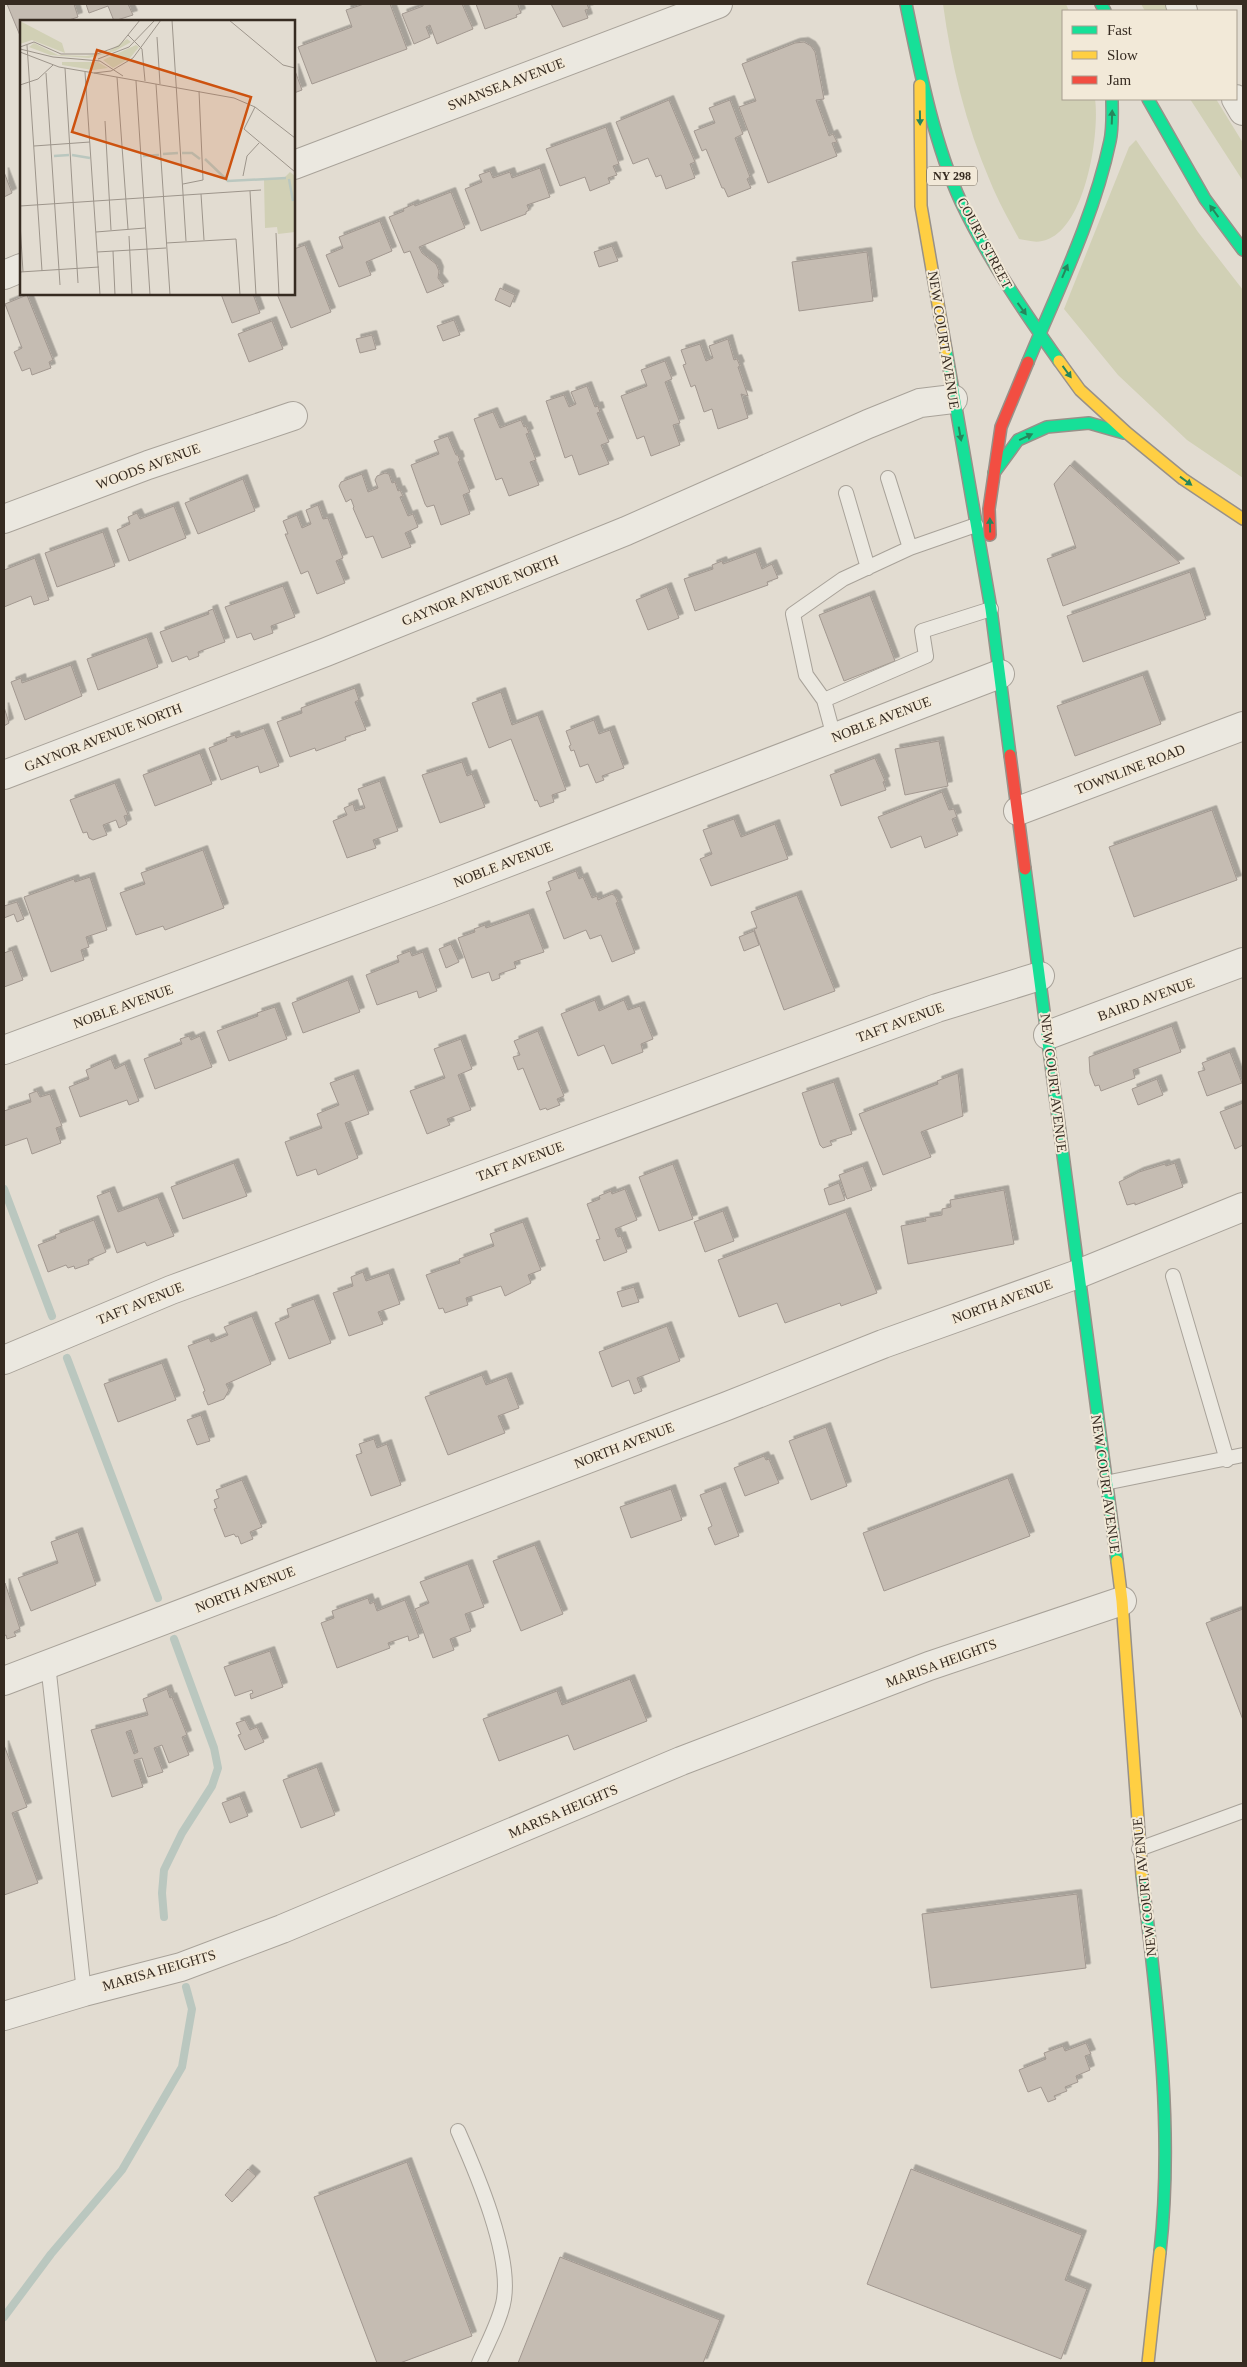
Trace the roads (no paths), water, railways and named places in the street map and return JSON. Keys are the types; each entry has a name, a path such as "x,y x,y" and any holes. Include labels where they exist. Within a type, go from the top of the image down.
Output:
{"main road":[{"name":"COURT STREET","path":"906,4 919,69 941,145 961,201 1010,292 1039,332"},
{"name":"NEW COURT AVENUE","path":"919,69 921,206 953,399 991,609 1122,1601 1139,1849 1159,2019 1166,2126 1163,2224 1148,2363"},
{"name":"NEW COURT AVENUE","path":"991,609 990,509 1000,427 1086,222 1111,139 1112,100"},
{"path":"1149,100 1205,199 1243,250"},
{"name":"NY 298","path":"1039,332 1080,390 1182,479 1243,519"},
{"path":"994,473 1018,440 1047,427 1088,423 1127,433"}],"street":[{"name":"SWANSEA AVENUE","path":"295,165 718,4"},
{"path":"1237,100 1243,111"},
{"path":"4,275 20,268"},
{"name":"GAYNOR AVENUE NORTH","path":"4,775 326,652 617,535 912,406 920,403 953,399"},
{"name":"WOODS AVENUE","path":"4,519 148,465 293,416"},
{"name":"NOBLE AVENUE","path":"4,1050 445,886 1000,674"},
{"name":"TOWNLINE ROAD","path":"1018,811 1243,726"},
{"name":"BAIRD AVENUE","path":"1048,1035 1243,962"},
{"name":"TAFT AVENUE","path":"4,1360 218,1273 936,1008 1040,976"},
{"name":"NORTH AVENUE","path":"4,1681 727,1406 883,1344 1078,1274 1243,1207"},
{"name":"MARISA HEIGHTS","path":"4,2016 84,1992 181,1967 273,1933 681,1761 929,1666 1122,1601"}],"lane":[{"path":"888,478 910,548"},
{"path":"846,493 868,568"},
{"path":"834,737 824,700 806,675 793,614 843,579 910,548 976,525"},
{"path":"824,700 926,656 922,631 991,609"},
{"path":"1173,1276 1227,1460"},
{"path":"1105,1483 1227,1460 1243,1455"},
{"path":"48,1664 84,1992"},
{"path":"1139,1849 1243,1811"},
{"path":"458,2131 477,2173 498,2238 506,2286 504,2302 479,2363"}],"waterway":[{"path":"4,1189 52,1316"},
{"path":"67,1358 158,1598"},
{"path":"164,1917 162,1893 164,1870 182,1833 212,1786 218,1768 214,1748 174,1639"},
{"path":"4,2317 51,2254 122,2170 182,2067 192,2009 186,1987"}]}
